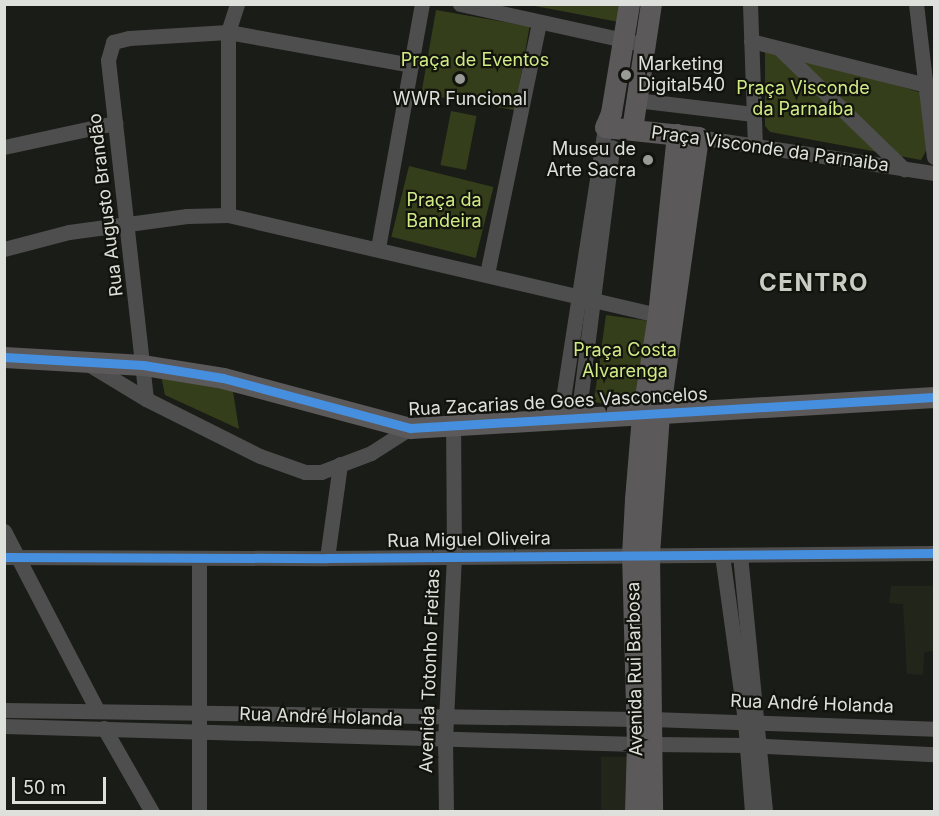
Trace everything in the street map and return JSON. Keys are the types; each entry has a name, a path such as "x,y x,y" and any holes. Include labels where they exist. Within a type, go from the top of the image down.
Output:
{"main road":[{"path":"616,125 622,40 629,4"},
{"path":"616,125 636,100 651,4"},
{"name":"Praça Visconde da Parnaiba","path":"616,125 687,135"},
{"name":"Avenida Rui Barbosa","path":"652,812 645,744 640,554 650,415 665,316 687,135"},
{"name":"Rua Zacarias de Goes Vasconcelos","path":"4,357 143,365 223,378 388,424 410,428 934,397"},
{"name":"Avenida Rui Barbosa","path":"635,812 645,744"}],"street":[{"path":"228,215 228,32 237,4"},
{"path":"378,248 422,4"},
{"path":"460,4 644,44"},
{"path":"750,4 755,146"},
{"path":"916,4 930,87 934,156"},
{"path":"487,274 539,22"},
{"path":"228,32 411,65"},
{"name":"Rua Augusto Brandão","path":"146,399 129,224 108,60 113,42 129,38 228,32"},
{"path":"751,41 930,87"},
{"path":"778,47 904,169"},
{"name":"Praça Visconde da Parnaiba","path":"636,100 753,114"},
{"path":"4,147 115,123"},
{"path":"569,418 586,300 616,125"},
{"name":"Praça Visconde da Parnaiba","path":"687,135 934,173"},
{"path":"4,249 43,237 187,216 228,215 378,248 586,300 665,316"},
{"path":"82,360 146,399 287,468 305,472 321,472 370,453 410,428"},
{"name":"Avenida Totonho Freitas","path":"446,812 445,740 454,557 453,424"},
{"path":"327,558 340,464"},
{"path":"4,531 12,557 97,710"},
{"name":"Rua Miguel Oliveira","path":"12,557 327,558 934,553"},
{"path":"722,555 751,721"},
{"path":"740,555 753,745 765,812"},
{"path":"199,558 199,812"},
{"name":"Rua André Holanda","path":"4,710 751,721 934,729"},
{"name":"Rua André Holanda","path":"4,726 445,740 753,745 934,754"},
{"path":"104,728 152,812"},
{"path":"752,812 753,745"}],"shaded area":[{"path":"891,586 934,586 934,651 924,652 923,675 907,674 903,604 889,603"},
{"path":"601,757 632,757 632,812 601,812"}],"green space":[{"path":"530,5 626,5 624,23"},
{"name":"Praça de Eventos","path":"436,10 530,26 515,110 421,94"},
{"name":"Praça Visconde da Parnaíba","path":"765,52 849,71 929,95 932,140 921,160 770,132 765,126"},
{"path":"451,111 477,116 466,170 441,165"},
{"name":"Praça da Bandeira","path":"409,166 493,187 476,258 391,237"},
{"name":"Praça Costa Alvarenga","path":"606,315 655,322 642,409 594,402"},
{"path":"159,366 232,385 239,429 165,395"}],"cycle path":[{"path":"4,357 143,365 223,378 410,428 934,397"},
{"path":"4,557 327,558 934,553"}],"place":[{"name":"Marketing Digital540","path":"626,75"},
{"name":"WWR Funcional","path":"460,79"},
{"name":"Museu de Arte Sacra","path":"648,160"}],"district":[{"name":"CENTRO","path":"814,283"}]}
